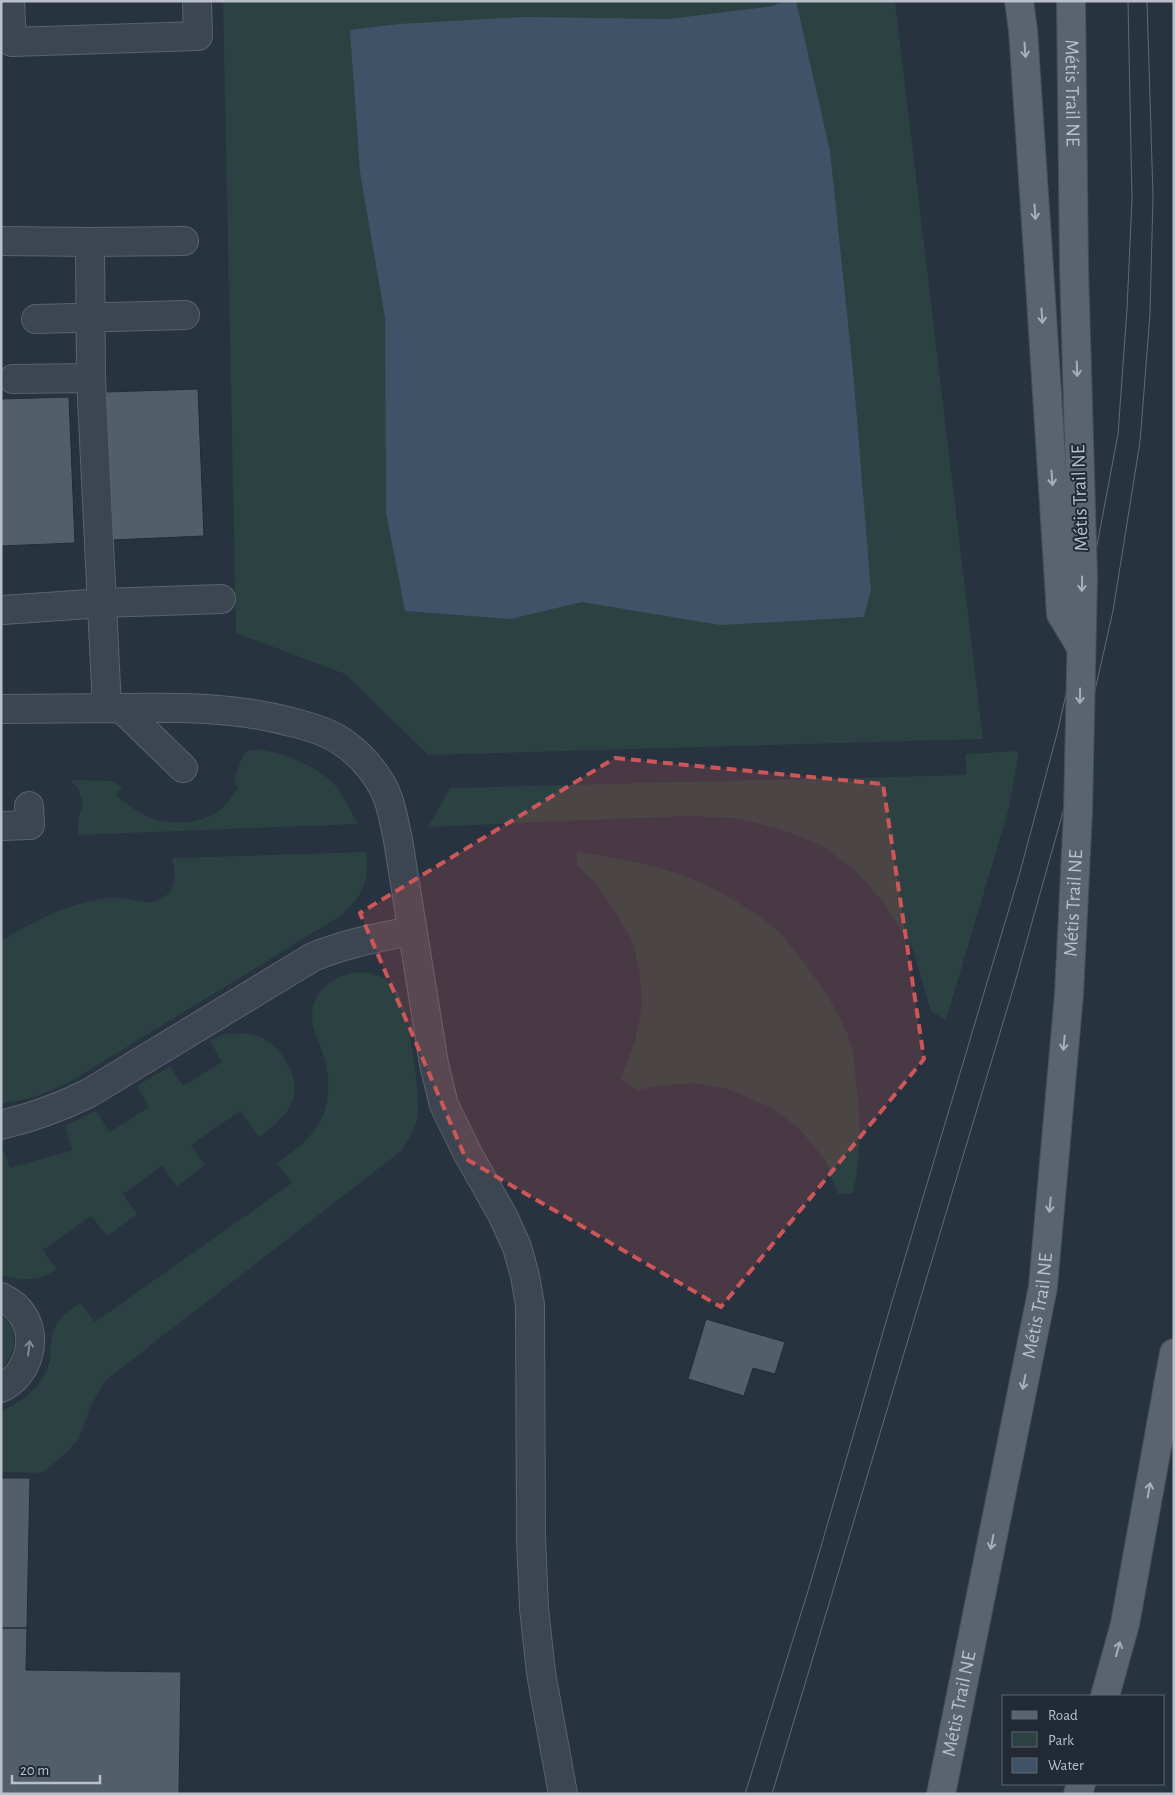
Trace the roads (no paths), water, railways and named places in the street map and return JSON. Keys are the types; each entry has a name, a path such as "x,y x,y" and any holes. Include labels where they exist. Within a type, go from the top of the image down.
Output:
{"main road":[{"path":"1019,1 1023,30 1061,614 1081,647"},
{"name":"Métis Trail NE","path":"941,1794 1043,1287 1069,994 1078,812 1083,577 1074,267 1070,1"},
{"path":"1105,1695 1125,1624 1174,1353"}],"street":[{"path":"10,1 12,42 198,36 197,1"},
{"path":"1,241 184,241"},
{"path":"90,242 91,378 103,603 114,708 183,768"},
{"path":"36,319 186,315"},
{"path":"13,379 91,378"},
{"path":"3,610 103,603 221,599"},
{"path":"1,709 179,707 230,710 276,718 315,728 341,741 362,759 384,790 391,806 398,840 411,932 434,1064 444,1105 468,1154 503,1216 517,1248 525,1276 530,1305 531,1538 534,1608 541,1673 563,1794"},
{"path":"1,826 30,825 29,806"},
{"path":"1,1125 58,1108 89,1093 314,957 338,947 363,940 411,932"},
{"path":"1,1297 12,1303 22,1314 30,1330 31,1346 27,1363 17,1376 1,1388"}],"water":[{"path":"785,1 796,1 830,151 853,371 871,590 864,617 720,625 582,602 510,619 405,611 386,512 385,318 360,172 350,30 399,24 524,17 669,19 773,6"}],"tram line":[{"path":"745,1794 811,1581 1020,872 1058,730 1086,604 1118,434 1127,309 1132,200 1128,1"},
{"path":"772,1794 1014,986 1086,730 1113,611 1140,442 1150,314 1153,196 1147,1"}]}
